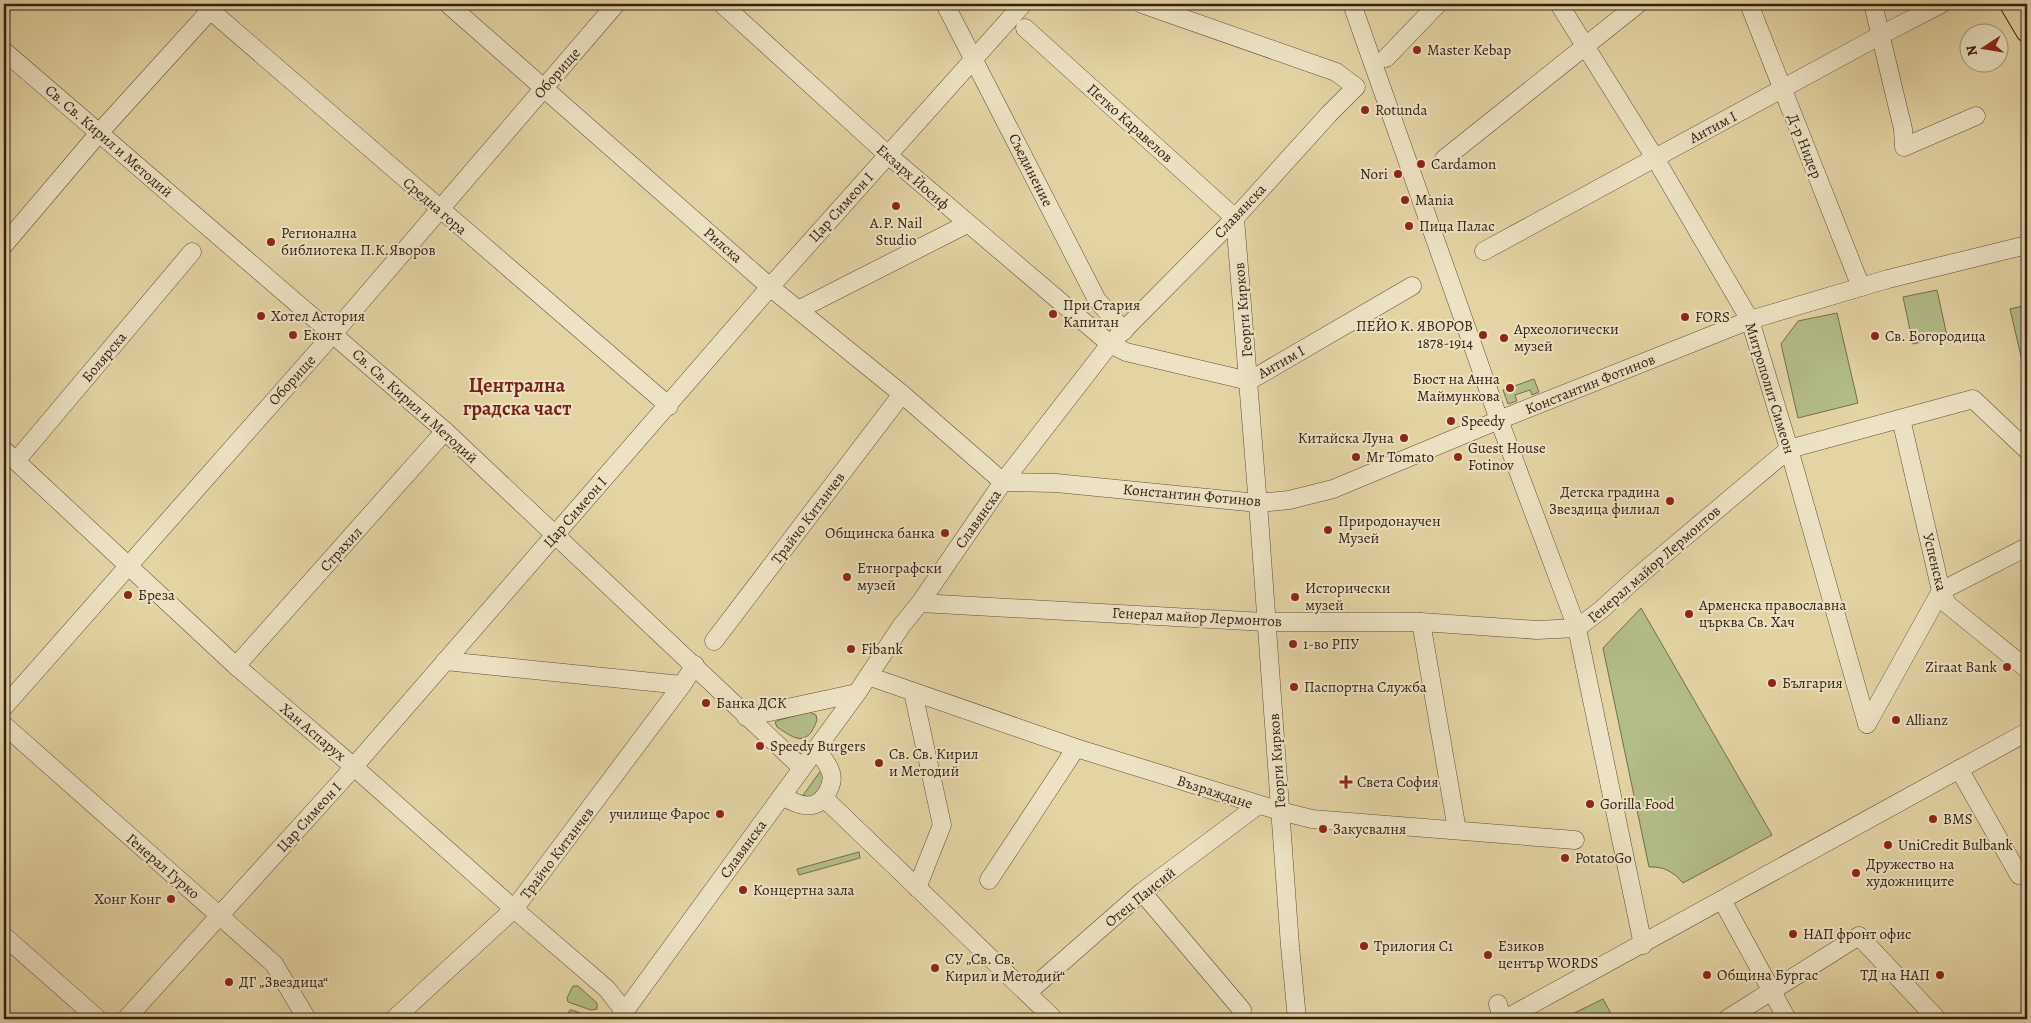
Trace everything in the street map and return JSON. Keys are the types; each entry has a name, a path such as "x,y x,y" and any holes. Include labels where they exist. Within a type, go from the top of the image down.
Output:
{"main road":[{"path":"2011,4 2027,31"}],"street":[{"name":"Рилска","path":"448,4 545,87 770,287 902,394 1003,482"},
{"name":"Оборище","path":"4,707 128,564 333,334 616,4"},
{"name":"Екзарх Йосиф","path":"722,4 967,224 1110,344"},
{"name":"Съединение","path":"945,4 1097,300 1124,331"},
{"name":"Цар Симеон I","path":"126,1019 354,767 669,406 770,287 1023,4"},
{"name":"Славянска","path":"622,1015 857,693 1003,482 1110,344 1235,218 1356,86 1336,72 1142,4"},
{"path":"1352,4 1499,420 1577,628 1643,945"},
{"path":"1386,58 1438,4"},
{"name":"Митрополит Симеон","path":"1559,4 1587,46 1655,158 1750,320 1789,449 1867,724 1941,590"},
{"path":"1444,159 1638,4"},
{"name":"Д-р Нидер","path":"1749,4 1861,287"},
{"path":"1873,4 1903,129 1904,147 1976,116"},
{"name":"Антим I","path":"1484,251 1880,35 1941,4"},
{"path":"4,245 98,133 210,6"},
{"name":"Средна гора","path":"210,6 440,210 669,406"},
{"name":"Петко Каравелов","path":"1025,28 1235,218"},
{"name":"Св. Св. Кирил и Методий","path":"4,51 445,432 556,534 695,665 746,717 802,768"},
{"name":"Георги Кирков","path":"1235,218 1249,381 1290,946 1298,1019"},
{"path":"798,310 967,224"},
{"name":"Константин Фотинов","path":"1003,482 1056,483 1289,500 1333,489 1499,420 1750,320 1861,287 2027,245"},
{"name":"Болярска","path":"10,456 192,252"},
{"name":"Антим I","path":"1110,344 1126,352 1249,381 1412,286"},
{"name":"Трайчо Китанчев","path":"714,641 902,394"},
{"name":"Генерал майор Лермонтов","path":"920,603 1265,622 1421,622 1537,630 1577,628 1601,610 1636,578 1789,449 1972,399 2027,450"},
{"name":"Успенска","path":"1901,419 1941,590 1948,604 2027,669"},
{"name":"Страхил","path":"236,666 445,432"},
{"name":"Хан Аспарух","path":"10,456 236,666 608,989 622,1015"},
{"path":"1941,590 2027,547"},
{"path":"1421,622 1457,830"},
{"path":"445,661 682,685"},
{"name":"Трайчо Китанчев","path":"394,1019 514,909 695,665"},
{"name":"Възраждане","path":"868,676 1076,748 1280,812 1312,819 1575,840"},
{"path":"914,692 942,825 917,888"},
{"path":"746,717 857,693"},
{"name":"Генерал Гурко","path":"4,725 274,964 307,1019"},
{"path":"1502,1014 1643,945 2027,732"},
{"path":"989,880 1076,748"},
{"path":"782,796 795,804 807,806 818,803 824,798 832,784 831,773 826,763 815,750"},
{"path":"1959,769 2019,875"},
{"path":"824,798 1054,1019"},
{"name":"Отец Паисий","path":"1027,993 1142,892 1257,806"},
{"path":"1142,892 1242,1010"},
{"path":"1722,900 1787,1019"},
{"path":"4,936 98,1019"},
{"path":"1727,1019 1859,936 1937,1019"}],"green space":[{"path":"1937,290 1947,336 1913,344 1903,297"},
{"path":"2027,305 2027,382 2010,309"},
{"path":"1837,313 1858,403 1798,418 1781,344 1798,321"},
{"path":"1534,379 1539,392 1532,395 1530,390 1515,395 1517,401 1508,404 1503,390"},
{"path":"1641,608 1772,835 1683,883 1668,871 1649,867 1603,648"},
{"path":"809,712 816,715 817,720 809,735 805,738 800,739 789,735 777,727 775,722 779,720"},
{"path":"822,769 827,774 815,799 801,798"},
{"path":"859,852 860,858 799,875 797,869"},
{"path":"573,986 578,986 597,1003 597,1009 591,1010 568,1002 567,998"},
{"path":"1603,999 1614,1019 1562,1019"},
{"path":"570,1010 572,1010 596,1019 567,1019"}],"place":[{"name":"Master Kebap","path":"1417,50"},
{"name":"Rotunda","path":"1365,110"},
{"name":"Cardamon","path":"1421,164"},
{"name":"Nori","path":"1398,174"},
{"name":"Mania","path":"1405,200"},
{"name":"A.P. Nail Studio","path":"896,206"},
{"name":"Пица Палас","path":"1409,226"},
{"name":"Регионална библиотека П.К.Яворов","path":"271,242"},
{"name":"При Стария Капитан","path":"1053,314"},
{"name":"Хотел Астория","path":"261,316"},
{"name":"FORS","path":"1685,317"},
{"name":"Еконт","path":"293,335"},
{"name":"ПЕЙО К. ЯВОРОВ 1878-1914","path":"1483,335"},
{"name":"Св. Богородица","path":"1875,336"},
{"name":"Археологически музей","path":"1504,338"},
{"name":"Бюст на Анна Маймункова","path":"1510,388"},
{"name":"Speedy","path":"1451,421"},
{"name":"Китайска Луна","path":"1404,438"},
{"name":"Mr Tomato","path":"1356,457"},
{"name":"Guest House Fotinov","path":"1458,457"},
{"name":"Детска градина Звездица филиал","path":"1670,501"},
{"name":"Природонаучен Музей","path":"1328,530"},
{"name":"Общинска банка","path":"945,533"},
{"name":"Етнографски музей","path":"847,577"},
{"name":"Бреза","path":"128,595"},
{"name":"Исторически музей","path":"1295,597"},
{"name":"Арменска православна църква Св. Хач","path":"1689,614"},
{"name":"1-во РПУ","path":"1293,644"},
{"name":"Fibank","path":"851,649"},
{"name":"Ziraat Bank","path":"2007,667"},
{"name":"България","path":"1772,683"},
{"name":"Паспортна Служба","path":"1294,687"},
{"name":"Банка ДСК","path":"706,703"},
{"name":"Allianz","path":"1896,720"},
{"name":"Speedy Burgers","path":"760,746"},
{"name":"Св. Св. Кирил и Методий","path":"879,763"},
{"name":"Света София","path":"1346,782"},
{"name":"Gorilla Food","path":"1590,804"},
{"name":"училище Фарос","path":"720,814"},
{"name":"BMS","path":"1933,819"},
{"name":"Закусвалня","path":"1323,829"},
{"name":"UniCredit Bulbank","path":"1888,845"},
{"name":"PotatoGo","path":"1565,858"},
{"name":"Дружество на художниците","path":"1856,873"},
{"name":"Концертна зала","path":"743,890"},
{"name":"Хонг Конг","path":"171,899"},
{"name":"НАП фронт офис","path":"1793,934"},
{"name":"Трилогия С1","path":"1364,946"},
{"name":"Езиков център WORDS","path":"1488,955"},
{"name":"СУ „Св. Св. Кирил и Методий“","path":"935,968"},
{"name":"Община Бургас","path":"1707,975"},
{"name":"ТД на НАП","path":"1940,975"},
{"name":"ДГ „Звездица“","path":"229,982"}],"district":[{"name":"Централна градска част","path":"517,396"}]}
